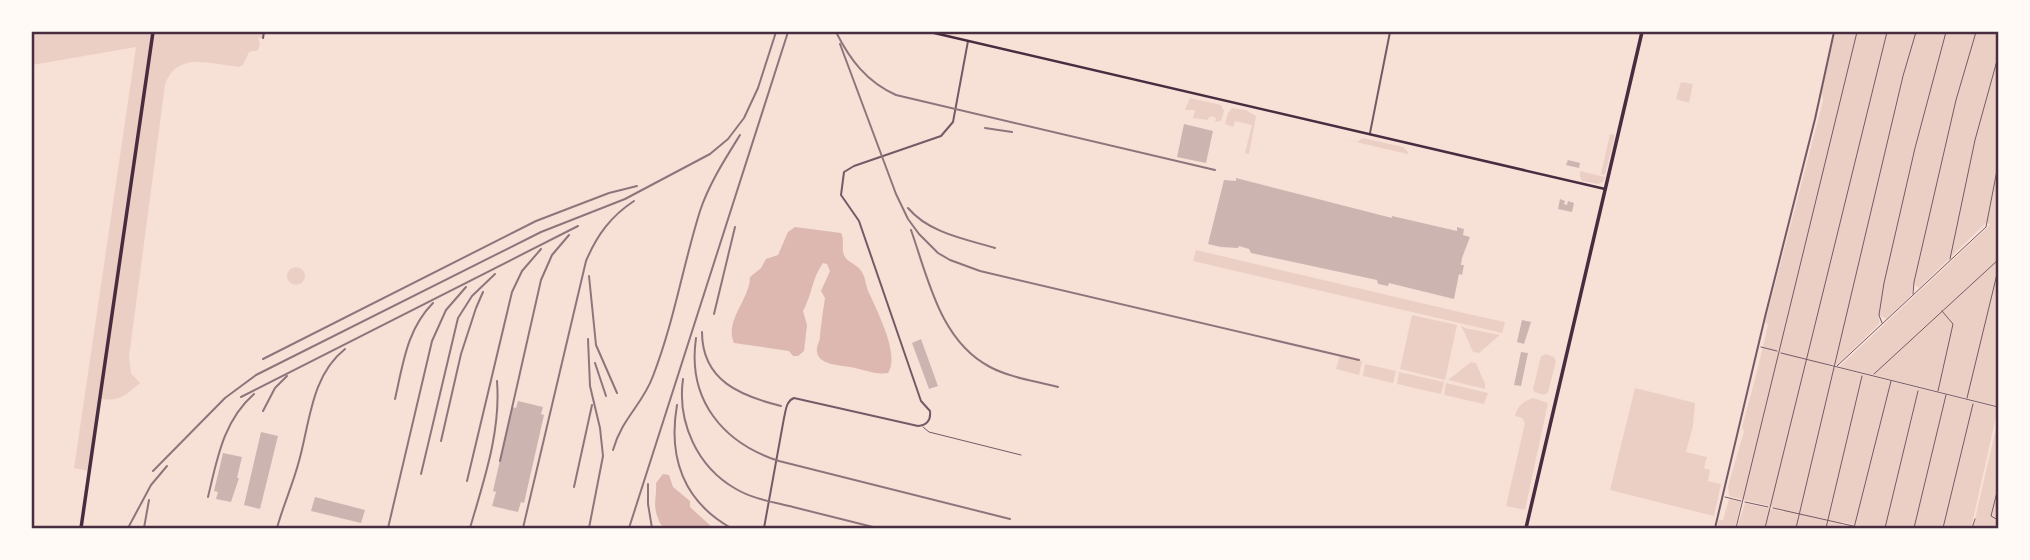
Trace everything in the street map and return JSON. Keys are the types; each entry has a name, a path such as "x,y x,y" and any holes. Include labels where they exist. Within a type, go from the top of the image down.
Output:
{"main road":[{"path":"81,528 153,32"},
{"path":"929,32 1605,190"},
{"path":"1526,528 1642,32"}],"street":[{"path":"263,38 264,32"},
{"path":"1370,135 1390,32"},
{"path":"1715,528 1815,119 1833,32"},
{"path":"764,528 784,418 791,399 921,425 929,421 930,411 921,401 859,221 843,201 842,177 844,172 854,166 934,138 948,130 953,122 968,40"}],"lane":[{"path":"1736,528 1857,32"},
{"path":"1765,528 1887,32"},
{"path":"1796,528 1903,76 1916,32"},
{"path":"1882,323 1879,315 1884,284 1918,136 1946,32"},
{"path":"1913,295 1953,113 1976,32"},
{"path":"1950,261 1975,140 1998,57"},
{"path":"1835,367 1986,228 1998,165"},
{"path":"1871,376 1998,260"},
{"path":"1966,400 1998,270"},
{"path":"1937,393 1953,324 1942,311"},
{"path":"1759,347 1998,407"},
{"path":"1826,528 1863,374"},
{"path":"1854,528 1892,381"},
{"path":"1885,528 1918,388"},
{"path":"1914,528 1946,395"},
{"path":"1942,528 1973,401"},
{"path":"921,425 929,432 1021,455"},
{"path":"1998,488 1991,516 1998,520"},
{"path":"1723,496 1862,528"},
{"path":"1972,528 1975,519"}],"shaded area":[{"path":"32,32 264,32 263,38 258,38 258,50 249,52 243,65 239,67 206,62 186,64 177,67 170,74 165,85 129,357 131,373 140,383 119,398 108,400 100,397 89,471 74,468 136,47 32,65"},
{"path":"1835,32 1998,32 1998,406 1839,367 1990,225 1987,222 1919,288 1914,284 1911,296 1886,319 1880,315 1879,324 1837,365 1821,364 1998,408 1971,528 1869,528 1842,522 1841,525 1856,528 1737,528 1745,503 1784,512 1729,496 1728,486 1744,431 1742,427 1768,324 1765,323 1823,101 1822,92"},
{"path":"1681,82 1693,84 1689,103 1676,99"},
{"path":"1190,98 1221,105 1224,111 1221,121 1215,122 1216,118 1211,116 1207,120 1193,118 1195,110 1185,110"},
{"path":"1232,108 1246,110 1256,116 1249,154 1245,153 1252,125 1235,121 1233,127 1225,124"},
{"path":"1610,134 1615,135 1605,175 1601,174"},
{"path":"1334,137 1357,142 1363,138 1403,147 1408,154"},
{"path":"1580,171 1605,177 1603,182 1598,184 1582,181"},
{"path":"795,227 841,233 844,255 863,274 887,334 891,356 888,373 873,373 821,360 817,348 825,298 821,291 830,271 827,264 823,263 803,311 807,325 804,351 793,356 789,351 734,343 732,326 746,294 750,277 761,268 766,259 778,255 788,232"},
{"path":"1196,250 1505,322 1502,333 1193,261"},
{"path":"296,267 302,270 305,276 302,282 296,285 290,282 287,276 290,270"},
{"path":"1412,315 1457,325 1445,380 1400,369"},
{"path":"1461,325 1500,335 1479,353 1473,352"},
{"path":"1546,354 1554,357 1556,361 1548,392 1544,395 1534,392 1533,389 1541,356"},
{"path":"1340,355 1362,361 1359,375 1336,369"},
{"path":"1471,362 1476,363 1485,389 1448,380"},
{"path":"1365,364 1396,371 1393,383 1363,376"},
{"path":"1399,372 1444,382 1441,394 1397,384"},
{"path":"1446,383 1488,393 1484,404 1444,395"},
{"path":"1635,388 1695,403 1693,426 1686,452 1707,457 1704,468 1710,470 1708,481 1721,484 1714,516 1610,490"},
{"path":"1533,398 1548,403 1525,510 1506,506 1525,423 1522,418 1515,416 1521,404"},
{"path":"1998,419 1998,528 1973,528"},
{"path":"663,474 669,475 673,487 690,501 690,507 713,528 666,528 661,525 655,503 656,483"},
{"path":"1729,499 1741,502 1735,528 1717,528 1719,520 1723,520"}],"building":[{"path":"1184,124 1213,131 1206,163 1177,157"},
{"path":"1568,160 1580,163 1579,168 1566,165"},
{"path":"1236,178 1392,218 1457,231 1457,227 1464,229 1463,235 1470,237 1462,258 1461,265 1464,265 1462,275 1459,274 1454,299 1389,283 1388,286 1378,284 1377,280 1251,253 1249,249 1239,246 1221,247 1208,244 1224,180 1236,181"},
{"path":"1560,199 1567,205 1568,201 1574,203 1572,212 1558,209"},
{"path":"1522,320 1531,322 1524,344 1517,342"},
{"path":"921,339 938,386 929,389 912,343"},
{"path":"1521,352 1528,353 1521,386 1514,385"},
{"path":"518,401 543,407 541,414 544,415 524,503 521,502 518,512 492,506 512,407 516,408"},
{"path":"261,432 278,436 260,509 244,505"},
{"path":"223,453 242,457 231,502 216,499 218,492 214,491"},
{"path":"315,497 365,510 361,523 311,511"}],"railway":[{"path":"153,471 225,398 256,375 541,232 625,199 710,154 728,139 744,118 758,88 776,32"},
{"path":"629,528 788,32"},
{"path":"836,32 860,69 876,84 896,95 1215,170"},
{"path":"840,44 896,194 908,219 938,253 980,271 1359,360"},
{"path":"985,128 1012,132"},
{"path":"613,450 622,429 649,386 667,335 700,211 713,181 740,135"},
{"path":"263,359 536,221 609,193 637,186"},
{"path":"523,528 586,261 606,227 634,201"},
{"path":"908,208 926,224 995,248"},
{"path":"241,397 578,226"},
{"path":"714,314 735,227"},
{"path":"911,230 938,307 959,341 973,356 998,371 1058,387"},
{"path":"500,461 541,280 552,255 569,235"},
{"path":"467,481 512,292 522,271 541,249"},
{"path":"421,474 458,318 472,296 495,274"},
{"path":"589,276 596,345 617,393"},
{"path":"388,528 432,341 446,310 466,287"},
{"path":"441,441 461,354 483,292"},
{"path":"395,399 412,336 417,324 433,303"},
{"path":"702,332 709,363 726,384 752,397 781,406"},
{"path":"696,338 697,381 704,399 713,416 741,443 779,461 1010,519"},
{"path":"588,339 590,386 600,428 603,456 589,528"},
{"path":"277,528 297,470 318,386 325,372 345,349"},
{"path":"595,363 606,396"},
{"path":"263,411 275,388 287,376"},
{"path":"683,379 683,411 687,427 701,456 722,480 756,498 877,528"},
{"path":"470,528 494,437 497,381"},
{"path":"208,497 218,455 228,429 243,405 254,394"},
{"path":"574,487 592,405"},
{"path":"677,405 675,442 677,460 683,476 701,505 731,528"},
{"path":"128,528 151,485 167,466"},
{"path":"648,484 652,528"},
{"path":"144,528 149,500"}]}
